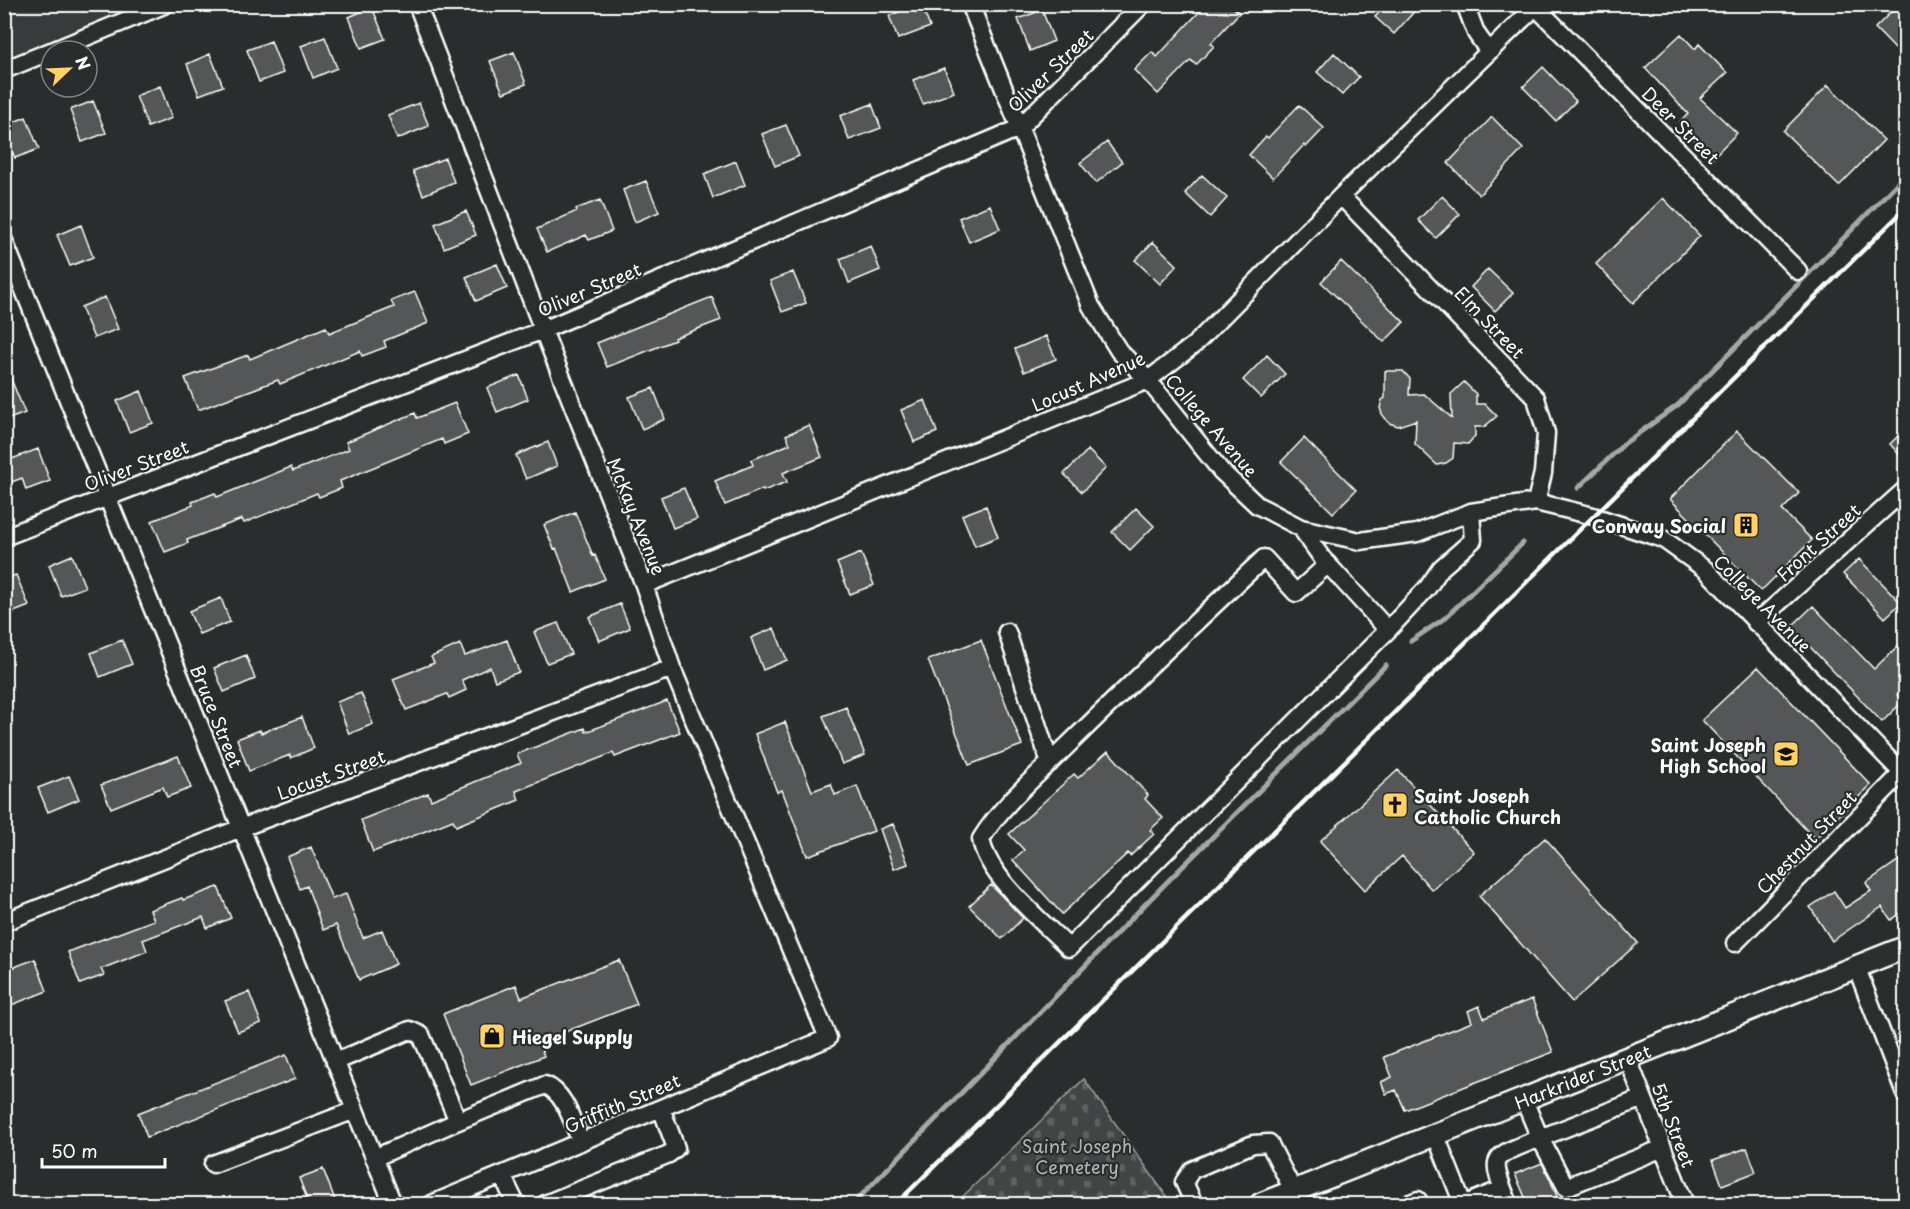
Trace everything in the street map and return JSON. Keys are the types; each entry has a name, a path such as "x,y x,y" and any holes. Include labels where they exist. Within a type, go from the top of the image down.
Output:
{"main road":[{"name":"Harkrider Street","path":"1267,1203 1905,947"}],"street":[{"path":"81,39 166,4"},
{"name":"McKay Avenue","path":"417,4 644,585 672,668 828,1038"},
{"name":"College Avenue","path":"970,4 1091,306 1119,351 1148,380 1221,471 1257,505 1301,528 1360,541 1417,533 1471,512 1536,502 1593,516 1663,539 1706,570 1904,773"},
{"name":"Oliver Street","path":"4,537 543,330 1019,128 1143,4"},
{"path":"1464,4 1476,33 1489,52"},
{"name":"Locust Avenue","path":"644,585 1148,380 1195,344 1341,196 1537,5"},
{"name":"Deer Street","path":"1537,5 1798,272"},
{"path":"4,70 39,56"},
{"name":"Elm Street","path":"1341,196 1536,398 1546,433 1543,473 1536,502"},
{"name":"Bruce Street","path":"4,241 393,1204"},
{"name":"Front Street","path":"1756,623 1905,489"},
{"path":"1328,564 1296,592 1264,558 1011,801 981,839 982,850 1009,890 1069,948 1388,630 1428,587 1441,568 1473,540 1471,512"},
{"path":"1301,528 1328,564 1388,630"},
{"path":"1007,632 1050,764"},
{"name":"Locust Street","path":"4,922 241,828 672,668"},
{"name":"Chestnut Street","path":"1735,943 1904,773"},
{"path":"1856,966 1905,1096"},
{"path":"335,1062 410,1030 421,1035 458,1121"},
{"name":"Griffith Street","path":"432,1204 828,1038"},
{"name":"5th Street","path":"1628,1059 1685,1204"},
{"path":"374,1158 545,1085 552,1087 559,1094 581,1142"},
{"path":"1436,1136 1464,1204 1506,1197 1495,1167 1498,1158 1540,1138 1643,1098"},
{"path":"1524,1100 1540,1138 1566,1187 1663,1148"},
{"path":"544,1204 669,1154 676,1148 661,1108"},
{"path":"213,1164 355,1110"},
{"path":"1194,1204 1184,1182 1192,1170 1253,1144 1269,1143 1294,1192"},
{"path":"502,1175 514,1202 518,1204"},
{"path":"1407,1204 1419,1200 1420,1204"}],"shaded area":[{"path":"5,5 170,5 85,39 39,39 39,57 5,71"}],"green space":[{"name":"Saint Joseph Cemetery","path":"1084,1079 1172,1204 955,1204"}],"building":[{"path":"921,4 930,27 898,39 889,16"},
{"path":"1193,4 1230,4 1239,13 1211,43 1214,46 1196,65 1191,60 1158,94 1134,70 1152,52 1157,57 1200,11"},
{"path":"1387,4 1421,4 1394,34 1375,17"},
{"path":"1899,4 1905,4 1905,46 1899,53 1875,28"},
{"path":"372,7 385,39 361,48 349,17"},
{"path":"1042,10 1054,41 1030,51 1018,19"},
{"path":"1681,34 1695,49 1699,44 1727,73 1700,98 1737,133 1712,158 1679,123 1688,114 1645,68"},
{"path":"325,37 337,68 313,78 301,46"},
{"path":"271,41 283,73 259,82 247,50"},
{"path":"514,52 526,84 503,93 490,61"},
{"path":"1334,53 1359,77 1342,95 1317,72"},
{"path":"210,54 223,86 199,95 187,64"},
{"path":"1543,67 1576,101 1556,121 1523,87"},
{"path":"944,68 954,92 923,104 913,80"},
{"path":"1828,85 1884,140 1839,186 1783,131"},
{"path":"160,86 172,118 148,127 136,96"},
{"path":"93,101 106,133 82,142 70,110"},
{"path":"419,103 429,126 397,139 388,115"},
{"path":"872,104 881,128 849,140 840,116"},
{"path":"1299,105 1324,128 1306,147 1304,145 1273,178 1249,155"},
{"path":"26,117 39,149 15,158 4,132 4,126"},
{"path":"1492,117 1523,149 1479,195 1448,163"},
{"path":"786,125 799,156 775,166 762,134"},
{"path":"1107,142 1122,162 1096,183 1080,163"},
{"path":"445,158 454,182 423,195 413,171"},
{"path":"736,161 745,185 713,198 704,174"},
{"path":"1202,175 1227,198 1210,217 1185,193"},
{"path":"646,181 659,212 635,222 623,190"},
{"path":"1442,196 1460,214 1436,238 1418,220"},
{"path":"1663,198 1700,236 1633,303 1596,264"},
{"path":"600,200 612,231 589,240 586,235 547,252 537,229 577,211 576,209"},
{"path":"990,205 1000,229 969,242 959,218"},
{"path":"466,211 476,235 444,248 435,224"},
{"path":"81,225 93,257 70,266 57,235"},
{"path":"1153,242 1177,265 1160,284 1135,260"},
{"path":"871,246 880,270 849,283 840,259"},
{"path":"1341,261 1404,322 1384,342 1321,282"},
{"path":"497,264 507,288 476,301 466,277"},
{"path":"1488,269 1513,293 1495,311 1471,287"},
{"path":"793,272 806,303 782,312 770,281"},
{"path":"415,292 428,323 384,341 386,347 362,356 360,351 280,384 278,380 198,410 185,378 248,355 250,359 326,327 329,333 394,307 391,301"},
{"path":"105,297 118,329 94,338 81,307"},
{"path":"712,297 721,320 607,367 597,343"},
{"path":"1046,336 1056,359 1024,372 1015,349"},
{"path":"1267,355 1285,374 1261,398 1243,380"},
{"path":"4,362 25,413 4,421"},
{"path":"1385,371 1403,371 1410,379 1409,395 1424,394 1452,418 1451,394 1464,382 1476,394 1476,404 1485,404 1497,416 1484,427 1475,427 1475,436 1468,444 1454,443 1453,458 1437,465 1415,444 1416,420 1398,426 1389,423 1382,414 1380,408 1385,398"},
{"path":"519,375 528,399 497,412 487,388"},
{"path":"653,388 665,419 642,429 629,397"},
{"path":"141,391 153,423 129,432 117,401"},
{"path":"925,400 937,432 914,442 901,410"},
{"path":"455,403 468,434 444,444 442,439 340,481 342,488 319,497 317,493 244,523 242,519 187,540 188,543 165,552 152,521 193,505 192,502 215,493 217,497 291,467 293,471 349,449 346,442 415,413 417,418"},
{"path":"809,425 822,457 783,473 787,482 725,505 715,481 753,465 751,460 790,444 786,435"},
{"path":"1905,429 1905,461 1890,444"},
{"name":"Conway Social","path":"1737,431 1799,493 1782,510 1812,540 1761,591 1670,499"},
{"path":"1304,438 1356,490 1333,513 1281,462"},
{"path":"548,442 557,466 526,479 516,455"},
{"path":"38,449 50,481 26,490 22,478 4,485 4,462"},
{"path":"1088,450 1106,468 1082,492 1064,474"},
{"path":"684,488 697,519 673,528 661,497"},
{"path":"986,506 998,537 975,546 962,515"},
{"path":"1136,508 1154,526 1130,550 1112,532"},
{"path":"575,512 605,579 573,592 556,548 554,549 544,525"},
{"path":"861,553 874,585 850,594 837,563"},
{"path":"72,555 85,587 61,596 49,565"},
{"path":"1859,559 1901,603 1885,618 1843,574"},
{"path":"16,575 29,606 4,616 4,579"},
{"path":"221,598 230,622 199,634 189,611"},
{"path":"620,604 630,628 599,641 589,617"},
{"path":"1813,606 1874,669 1905,639 1905,687 1897,695 1903,701 1882,722 1791,627"},
{"path":"558,623 571,654 547,663 534,632"},
{"path":"774,628 787,660 763,670 751,638"},
{"path":"122,640 132,664 100,677 91,653"},
{"path":"507,640 519,672 495,681 490,667 462,680 466,690 449,698 447,694 406,710 393,679 434,663 431,657 460,644 465,656"},
{"path":"981,640 1022,745 969,765 928,660"},
{"path":"246,655 255,679 224,692 214,668"},
{"path":"1758,667 1871,785 1815,839 1702,720"},
{"path":"361,693 373,724 349,734 337,702"},
{"path":"667,701 680,732 615,757 613,753 516,791 519,800 456,826 453,820 373,852 361,820 428,793 431,800 521,763 517,754 585,728 586,732"},
{"path":"846,707 865,755 842,764 823,716"},
{"path":"302,717 314,748 249,771 237,739 260,730 261,733"},
{"path":"785,722 812,791 831,784 835,795 857,786 874,831 807,856 782,790 777,792 755,734"},
{"path":"1108,751 1148,795 1145,799 1163,818 1150,830 1154,834 1130,856 1128,853 1062,914 1013,860 1024,850 1009,834 1074,774 1078,778"},
{"path":"178,756 191,788 167,797 163,787 111,808 101,785"},
{"name":"Saint Joseph Catholic Church","path":"1398,770 1474,852 1432,890 1402,856 1365,890 1320,841"},
{"path":"69,776 79,799 48,812 38,788"},
{"path":"893,824 908,864 894,869 880,829"},
{"path":"1545,838 1638,943 1572,1002 1479,896"},
{"path":"311,847 332,899 346,894 363,938 382,930 396,964 359,980 336,925 323,930 307,886 300,889 287,857"},
{"path":"1905,856 1905,910 1891,920 1882,907 1832,941 1810,907 1834,891 1845,908 1871,891 1866,883"},
{"path":"991,885 1023,918 1002,939 969,906"},
{"path":"218,887 231,918 207,928 203,917 143,940 147,951 101,969 104,975 80,984 68,952 154,920 150,910"},
{"path":"35,959 47,991 4,1008 4,971"},
{"path":"619,960 637,1004 539,1042 544,1056 471,1085 443,1014 516,985 521,998"},
{"path":"249,992 261,1023 238,1032 225,1001"},
{"path":"1532,999 1553,1052 1405,1110 1396,1090 1386,1094 1381,1082 1392,1077 1384,1057 1472,1022 1468,1011 1479,1006 1484,1018"},
{"path":"286,1055 295,1079 147,1137 138,1113"},
{"path":"1747,1148 1756,1172 1722,1185 1713,1160"},
{"path":"1542,1163 1560,1204 1528,1204 1515,1174"},
{"path":"323,1169 335,1200 325,1204 309,1204 299,1178"}],"waterway":[{"path":"1578,488 1625,443 1678,405 1906,174"},
{"path":"1411,641 1445,618 1523,543"},
{"path":"853,1204 1163,886 1386,665"}],"railway":[{"path":"896,1204 1906,208"}],"place":[{"name":"Conway Social","path":"1746,525"},
{"name":"Saint Joseph High School","path":"1786,754"},
{"name":"Saint Joseph Catholic Church","path":"1395,805"},
{"name":"Hiegel Supply","path":"492,1036"}]}
